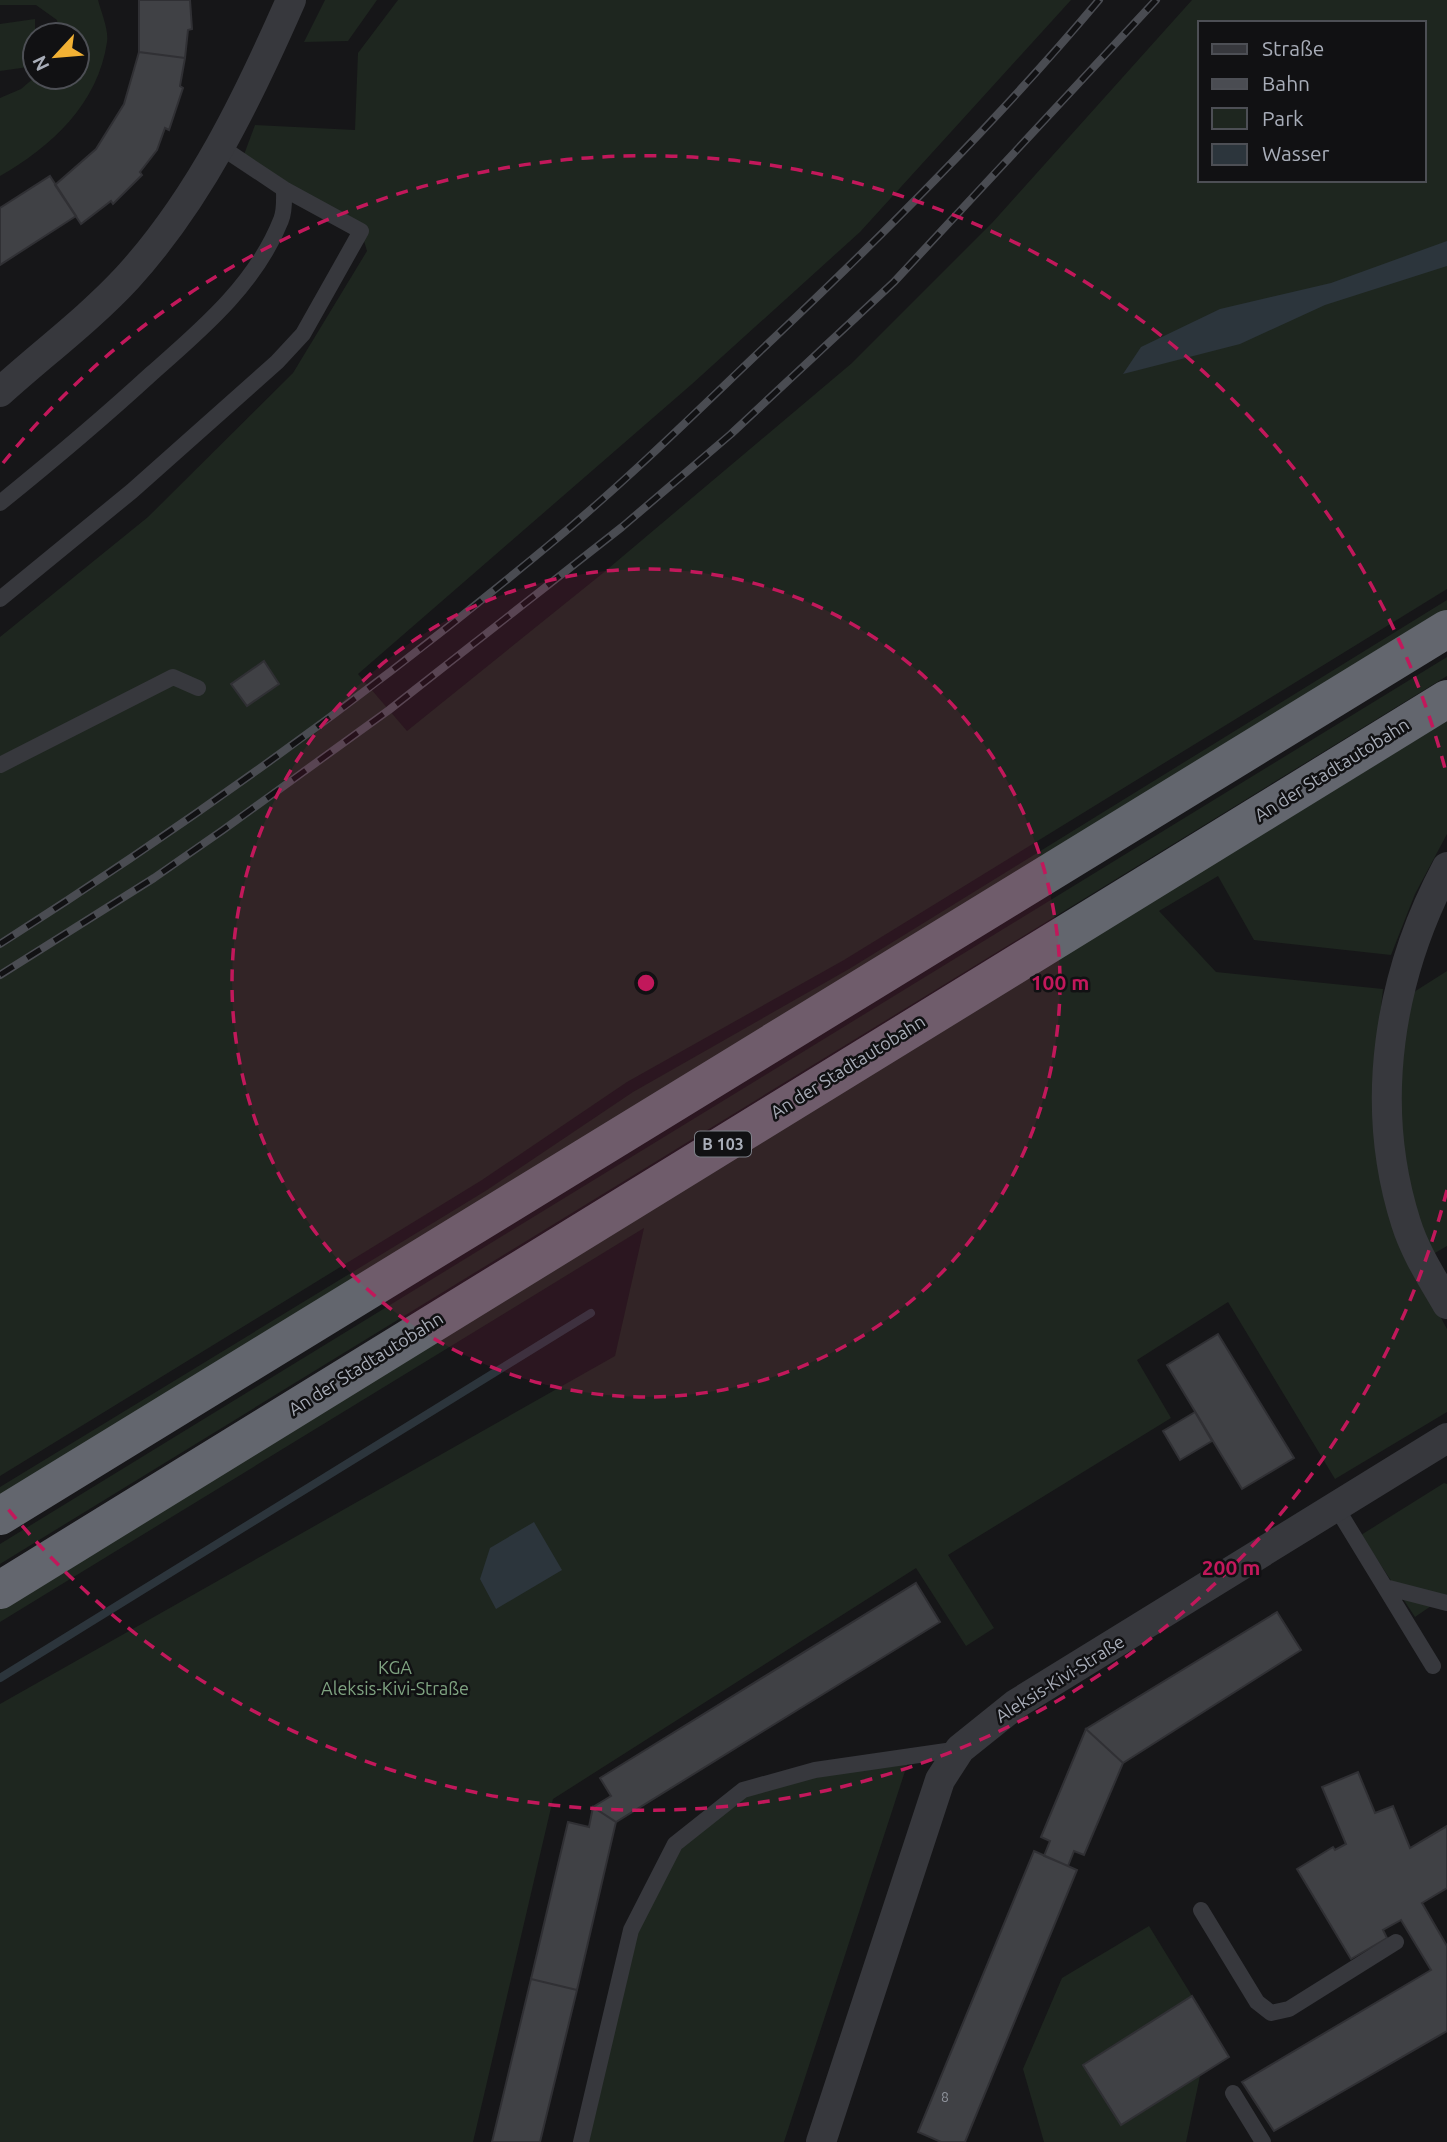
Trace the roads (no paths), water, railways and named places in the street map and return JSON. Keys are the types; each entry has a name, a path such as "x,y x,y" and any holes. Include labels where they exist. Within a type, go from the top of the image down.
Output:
{"highway":[{"path":"0,1516 1447,629"},
{"name":"An der Stadtautobahn","path":"0,1590 1447,699"}],"street":[{"path":"0,392 126,279 175,218 221,147 291,0"},
{"path":"1447,867 1429,901 1402,973 1388,1050 1387,1103 1397,1189 1406,1225 1422,1261 1447,1304"},
{"name":"Aleksis-Kivi-Straße","path":"821,2142 940,1780 960,1749 1016,1704 1447,1438"}],"lane":[{"path":"0,599 132,491 277,362 303,334 328,295 361,231 284,189 221,147"},
{"path":"0,503 81,438 186,343 239,290 262,260 283,217 284,189"},
{"path":"0,765 173,677 198,688"},
{"path":"1336,1507 1433,1666"},
{"path":"1385,1587 1447,1603"},
{"path":"581,2142 631,1930 675,1844 743,1790 815,1770 960,1749"},
{"path":"1201,1910 1257,2002 1272,2013 1289,2008 1396,1942"},
{"path":"1233,2093 1263,2142"}],"water":[{"path":"1447,241 1447,266 1325,305 1240,344 1123,374 1141,347 1220,309 1331,283"},
{"path":"534,1522 562,1570 496,1609 480,1579 490,1548"}],"waterway":[{"path":"0,1678 591,1313"}],"railway":[{"path":"0,944 142,851 281,753 417,651 578,520 636,469 901,215 1022,88 1099,0"},
{"path":"0,975 154,878 223,830 389,710 622,527 731,434 894,282 1156,0"}],"park label":[{"name":"KGA Aleksis-Kivi-Straße","path":"395,1678"}]}
